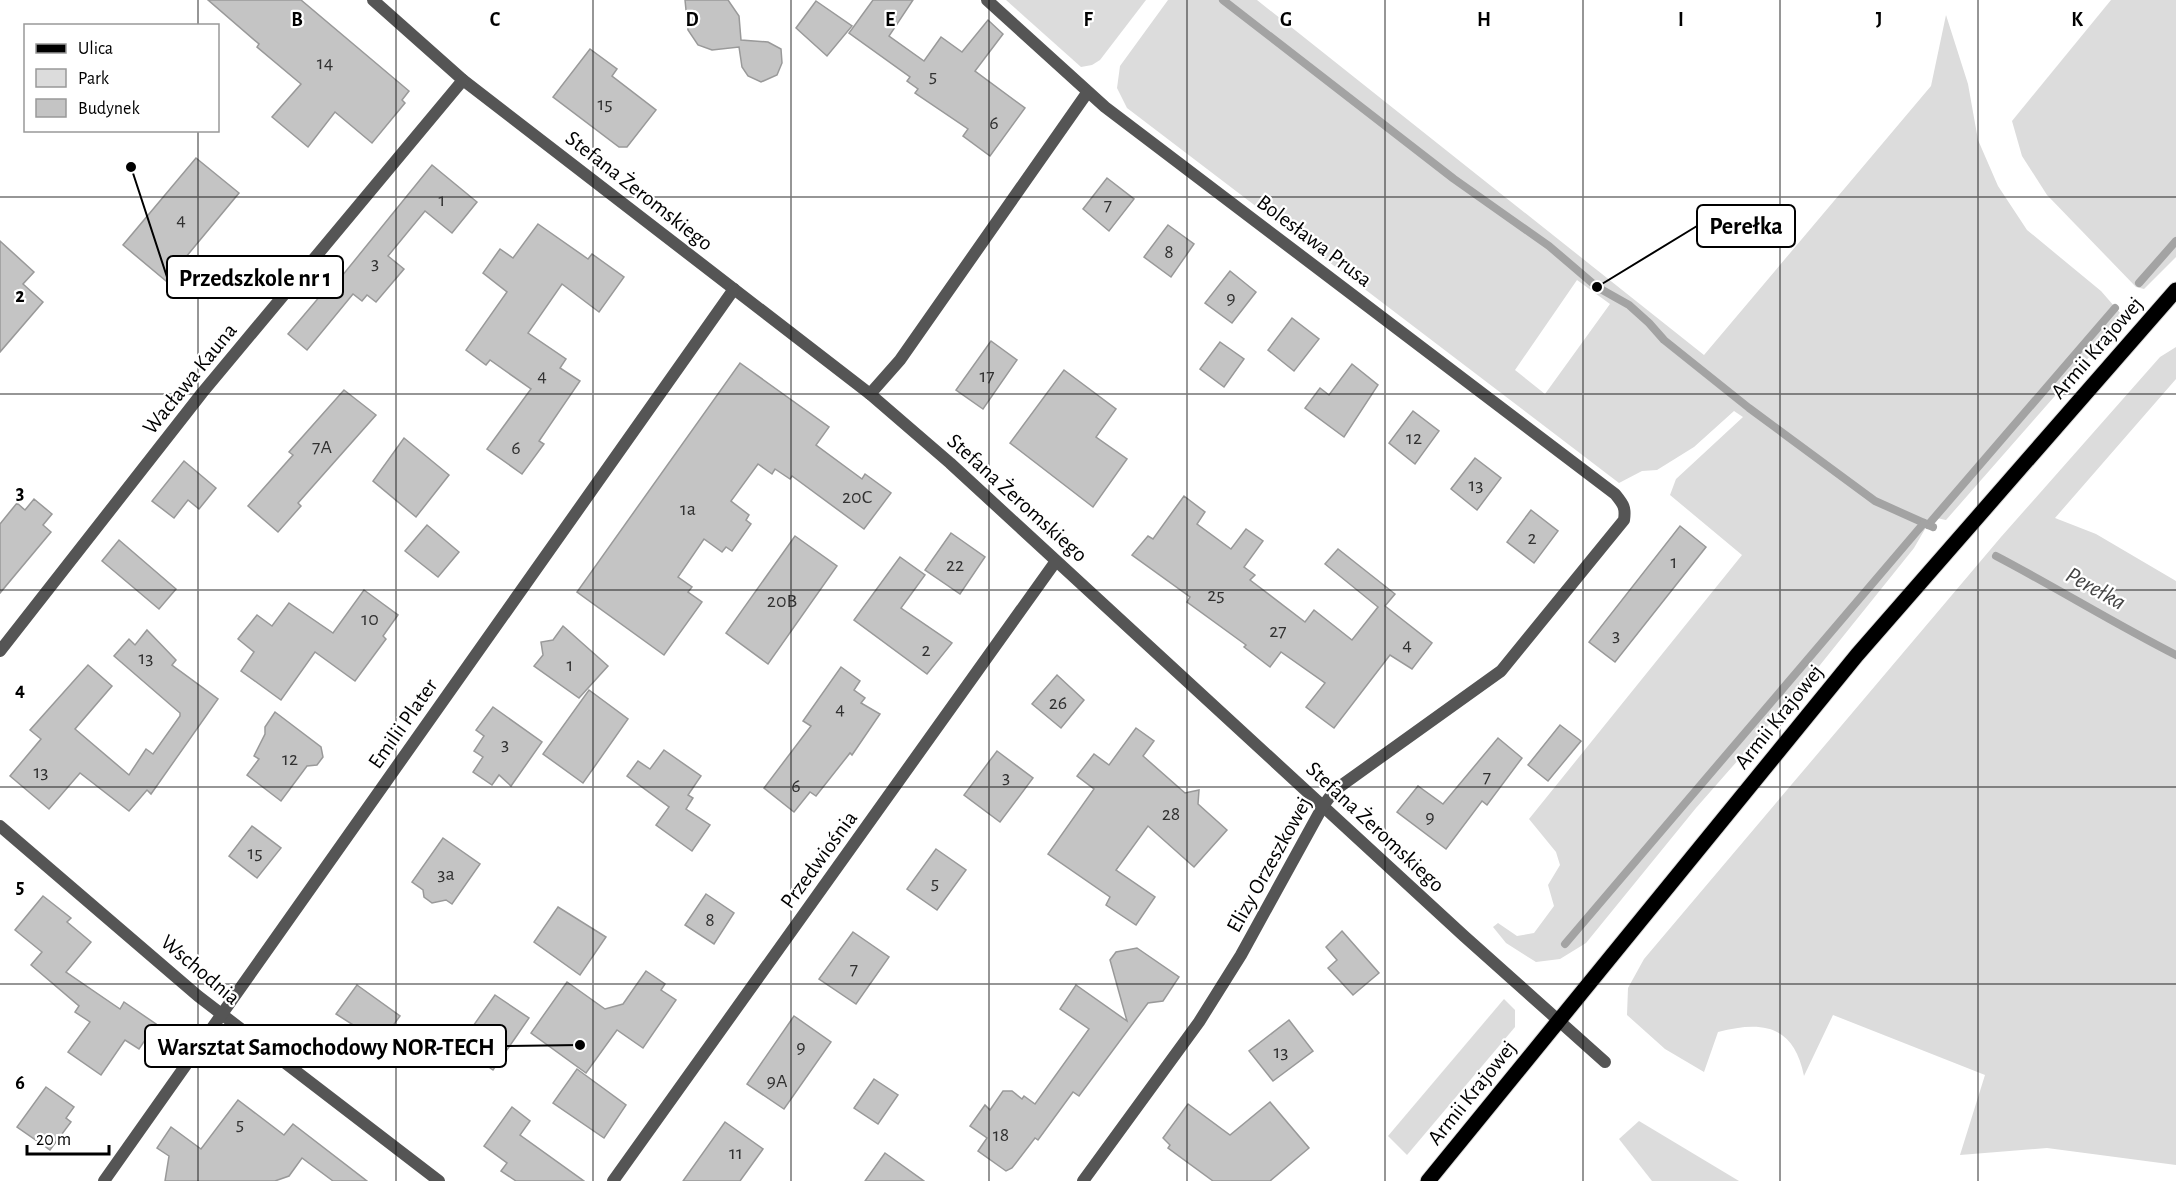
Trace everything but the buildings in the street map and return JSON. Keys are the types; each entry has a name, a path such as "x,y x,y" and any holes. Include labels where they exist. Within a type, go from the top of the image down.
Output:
{"main road":[{"name":"Armii Krajowej","path":"1428,1181 1857,655 2176,290"}],"street":[{"name":"Stefana Żeromskiego","path":"372,0 463,80 870,394 1605,1062"},
{"name":"Bolesława Prusa","path":"987,0 1087,93 1624,504"},
{"name":"Wacława Kauna","path":"0,651 202,393 463,80"},
{"path":"870,394 900,360 1087,93"},
{"name":"Emilii Plater","path":"104,1181 734,289"},
{"name":"Elizy Orzeszkowej","path":"1083,1181 1199,1022 1241,955 1323,806 1335,790 1501,671 1624,520 1624,504"},
{"name":"Przedwiośnia","path":"613,1181 1056,561"},
{"name":"Wschodnia","path":"0,826 222,1014 439,1181"}],"green space":[{"path":"1006,0 1146,0 1100,60 1092,65 1081,67"},
{"path":"1168,0 1257,0 1704,355 1931,86 1946,15 1968,84 1978,140 1998,186 2027,230 2101,291 2121,314 2119,323 1946,520 1932,517 1914,548 1804,685 1696,808 1586,943 1560,959 1536,962 1506,943 1493,927 1498,923 1517,936 1534,933 1554,906 1548,885 1560,865 1556,852 1529,819 1742,555 1670,495 1676,479 1743,417 1734,411 1694,447 1657,470 1642,471 1619,483 1127,108 1117,88 1120,66","holes":["1577,280 1610,304 1545,394 1515,370"]},
{"path":"2111,0 2176,0 2176,257 2144,289 2136,287 2047,195 2022,156 2012,121"},
{"path":"2176,347 2176,379 2055,518 2096,534 2176,581 2176,1165 2047,1148 1960,1155 1985,1075 1833,1015 1804,1076 1793,1046 1785,1037 1763,1027 1734,1028 1718,1032 1704,1072 1665,1049 1627,1015 1628,988 1644,959 2001,537 2160,357"},
{"path":"1504,999 1515,1010 1515,1027 1407,1155 1388,1136"},
{"path":"1639,1121 1739,1181 1652,1181 1619,1139"}],"waterway":[{"name":"Perełka","path":"1223,0 1454,179 1549,246 1597,287 1629,305 1664,340 1749,408 1875,501 1933,527"},
{"path":"2139,283 2176,241"},
{"path":"1928,525 2115,308"},
{"path":"1565,944 1924,523"},
{"name":"Perełka","path":"1996,556 2176,655"}],"place":[{"name":"Przedszkole nr 1","path":"131,167"},
{"name":"Perełka","path":"1597,287"},
{"name":"Warsztat Samochodowy NOR-TECH","path":"580,1045"}]}
